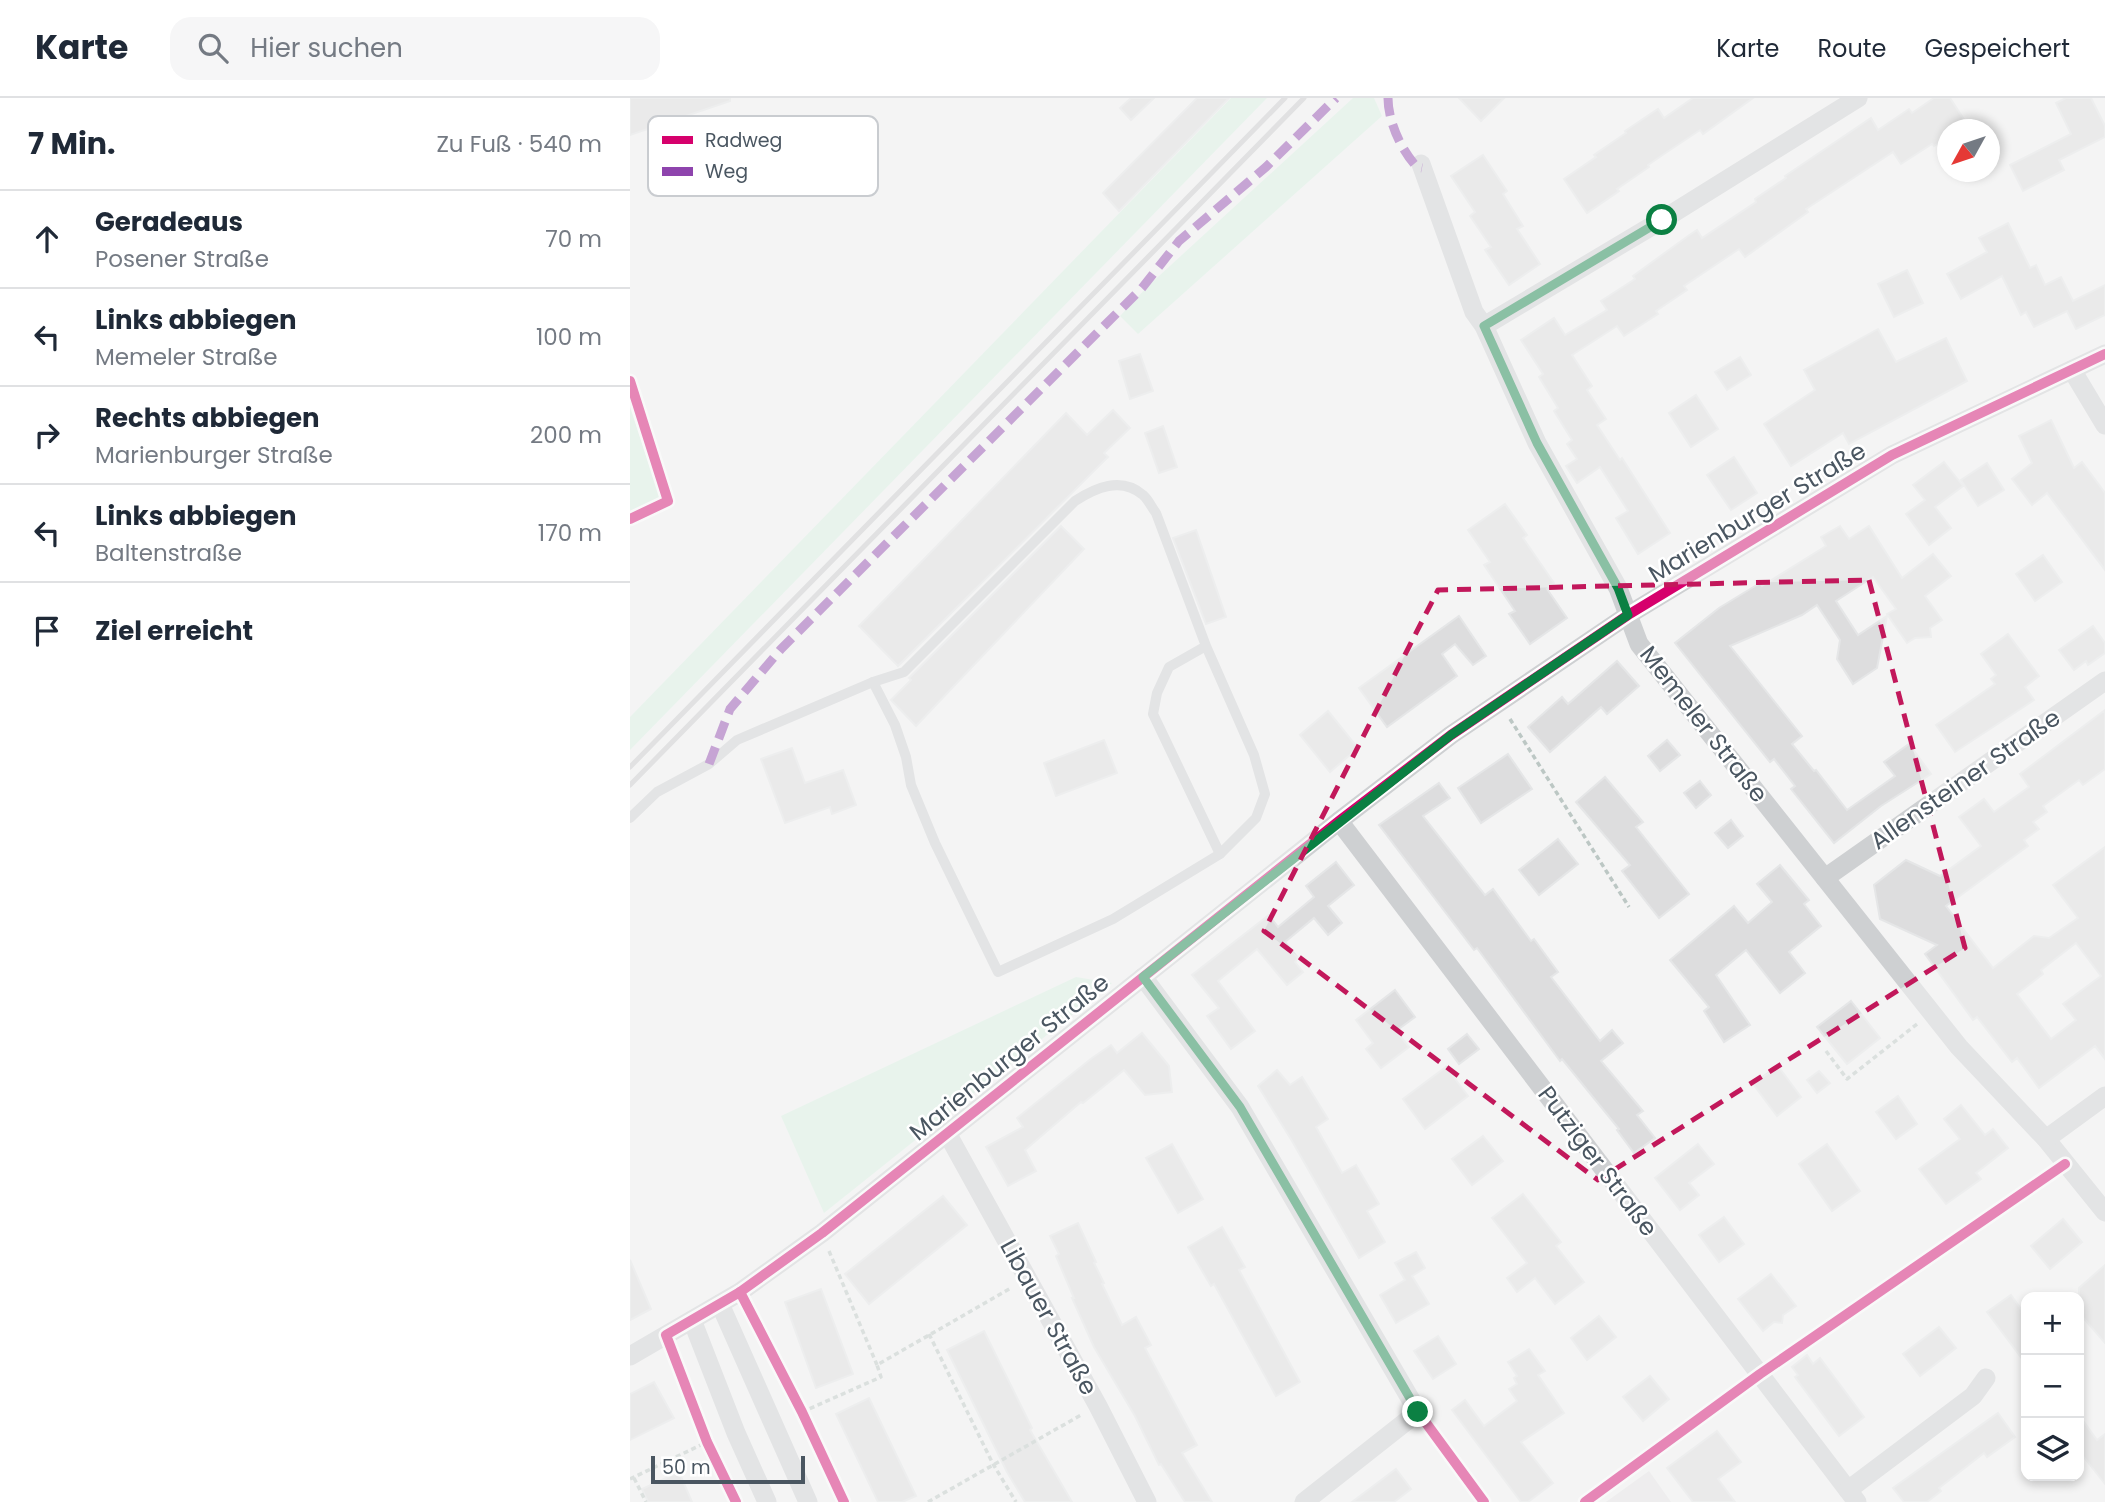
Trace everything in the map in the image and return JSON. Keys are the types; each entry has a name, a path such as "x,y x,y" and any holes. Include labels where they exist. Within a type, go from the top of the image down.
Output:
{"street":[{"path":"1484,326 1662,220 1858,98"},
{"name":"Memeler Straße","path":"1421,164 1474,312 1484,326 1537,443 1618,588 1639,644 1959,1047 2046,1139 2105,1212"},
{"name":"Marienburger Straße","path":"630,1356 740,1292 822,1233 1451,735 1628,615 1892,455 2105,355"},
{"path":"2072,370 2105,425"},
{"name":"Allensteiner Straße","path":"1825,878 2105,681"},
{"name":"Putziger Straße","path":"1339,821 1853,1496"},
{"path":"1143,977 1240,1107 1418,1412 1304,1502"},
{"path":"2046,1139 2105,1096"},
{"name":"Libauer Straße","path":"947,1133 1098,1406 1147,1502"},
{"path":"720,1304 808,1502"},
{"path":"692,1320 736,1433 767,1502"},
{"path":"1853,1496 1973,1396 1986,1378"}],"lane":[{"path":"630,818 657,792 709,764 737,740 873,682 894,677 916,663 1074,501 1091,490 1108,485 1126,486 1143,495 1156,513 1206,646 1254,755 1265,794 1256,818 1220,855 1113,919 998,972 935,843 911,785 906,757 895,725 873,682"},
{"path":"1206,646 1169,667 1157,693 1153,714 1220,855"}],"path":[{"path":"1500,702 1629,906"},
{"path":"1826,1051 1847,1079 1932,1012"},
{"path":"802,1412 881,1377 822,1233"},
{"path":"877,1365 1028,1278"},
{"path":"929,1334 993,1464 1016,1502"},
{"path":"928,1502 1098,1406"},
{"path":"646,1502 632,1479 707,1442"}],"highlighted area":[{"path":"1869,580 1965,948 1598,1180 1264,931 1438,590"}],"shaded area":[{"path":"1649,1471 1671,1502 1606,1502"}],"green space":[{"path":"1231,98 1267,98 630,750 630,717"},
{"path":"1353,98 1374,98 1382,116 1138,334 1120,316 1147,287"},
{"path":"630,407 660,498 630,512"},
{"path":"1076,977 1112,983 824,1213 781,1116"}],"building":[{"path":"630,98 730,98 730,101 686,116 648,116 648,129 630,135"},
{"path":"1131,98 1154,98 1131,120 1120,108"},
{"path":"1197,98 1229,98 1119,211 1103,193"},
{"path":"1459,98 1504,98 1481,121"},
{"path":"1693,98 1753,98 1703,134 1700,130 1648,165 1649,167 1617,189 1619,191 1587,213 1564,179 1658,109 1664,118"},
{"path":"1934,98 1950,98 1964,119 1937,119 1937,144 1932,144 1901,164 1893,152 1806,209 1808,212 1745,257 1739,249 1684,286 1687,290 1656,311 1658,314 1624,336 1617,326 1572,355 1592,386 1587,390 1606,419 1597,425 1620,460 1622,458 1670,533 1638,554 1616,518 1628,511 1600,467 1577,483 1566,466 1577,459 1567,444 1572,440 1554,411 1558,408 1539,377 1543,374 1521,340 1554,318 1565,335 1607,310 1601,301 1635,279 1633,276 1688,236 1697,230 1702,238 1756,202 1755,199 1786,178 1785,176 1871,118 1878,130 1909,109 1912,113"},
{"path":"2066,98 2091,98 2105,126 2105,137 2059,160 2064,170 2023,191 2010,165 2071,134 2056,103"},
{"path":"1483,155 1507,191 1503,194 1523,226 1517,229 1540,264 1509,285 1485,250 1491,247 1470,216 1475,212 1451,176"},
{"path":"2008,223 2030,268 2036,265 2045,285 2061,277 2073,301 2105,285 2105,315 2076,329 2067,311 2034,327 2026,312 2021,315 2002,276 1961,299 1947,274 1987,252 1979,238"},
{"path":"1907,270 1923,303 1894,317 1878,284"},
{"path":"1878,329 1896,362 1946,338 1967,381 1849,444 1843,433 1791,466 1764,424 1815,390 1804,370"},
{"path":"1140,354 1153,391 1130,399 1119,361"},
{"path":"1740,357 1751,375 1727,390 1715,372"},
{"path":"1696,395 1718,429 1691,447 1669,413"},
{"path":"1113,410 1130,428 1104,453 1108,457 898,666 859,626 1066,413 1087,435"},
{"path":"2051,420 2074,468 2082,462 2105,493 2105,570 2047,493 2032,505 2012,479 2032,463 2019,436"},
{"path":"1163,426 1177,467 1159,473 1145,433"},
{"path":"1734,457 1757,493 1731,510 1707,475"},
{"path":"1944,462 1963,486 1935,507 1951,528 1929,545 1906,514 1925,500 1913,485"},
{"path":"1987,463 2004,490 1978,506 1961,480"},
{"path":"1505,504 1527,535 1523,538 1554,583 1547,589 1567,618 1530,644 1509,614 1515,611 1484,565 1490,562 1468,530"},
{"path":"1061,526 1084,549 916,726 891,700 911,680 909,678"},
{"path":"1840,526 1849,539 1869,526 1902,578 1933,554 1951,576 1925,596 1942,620 1930,628 1931,637 1915,638 1907,643 1887,614 1896,609 1873,577 1836,601 1858,635 1887,616 1877,668 1853,684 1837,659 1840,640 1817,605 1802,615 1730,646 1802,736 1792,744 1847,810 1895,776 1884,762 1909,744 1931,774 1881,806 1834,843 1791,789 1795,786 1774,759 1770,762 1675,643 1719,608 1760,583 1762,586 1826,546 1821,537"},
{"path":"1196,530 1226,617 1206,624 1173,538"},
{"path":"2043,555 2062,582 2035,601 2016,574"},
{"path":"1459,616 1486,656 1473,665 1455,644 1442,654 1457,676 1387,727 1359,688"},
{"path":"2093,626 2105,643 2105,653 2088,665 2086,661 2074,670 2059,650"},
{"path":"2008,634 2039,676 2025,687 2034,700 1955,752 1936,725 1995,684 1991,679 1996,675 1981,654"},
{"path":"1617,661 1639,686 1607,714 1601,707 1550,752 1528,727 1562,697 1568,704"},
{"path":"2105,710 2105,769 2083,785 2079,780 2043,806 2047,812 2033,822 2039,829 2024,840 2028,846 1946,906 1993,968 2034,936 2049,938 2078,918 2053,885 2105,847 2105,1059 2095,1046 2039,1088 2017,1058 2012,1062 1977,1017 1973,1020 1925,954 1937,945 1880,919 1874,885 1906,860 1940,876 1981,846 1959,817 1984,799 1994,812 2029,787 2020,774","holes":["2076,943 2101,976 2063,1004 2076,1020 2051,1039 2017,994 2043,974 2041,970"]},
{"path":"1328,711 1358,748 1330,772 1300,735"},
{"path":"1104,740 1117,773 1056,796 1044,763"},
{"path":"1667,740 1680,755 1660,771 1648,756"},
{"path":"792,748 805,783 843,770 856,805 832,814 830,807 785,823 761,759"},
{"path":"1508,754 1532,789 1481,823 1458,788"},
{"path":"1605,777 1643,822 1636,827 1689,894 1659,918 1622,871 1630,865 1576,802"},
{"path":"1700,781 1711,795 1696,808 1684,793"},
{"path":"1439,783 1450,798 1423,816 1485,895 1493,889 1531,941 1534,939 1558,972 1551,977 1600,1041 1612,1030 1623,1043 1601,1061 1643,1111 1637,1115 1655,1138 1634,1153 1617,1130 1619,1129 1562,1059 1560,1061 1477,948 1474,950 1379,825"},
{"path":"1731,820 1743,836 1728,848 1715,833"},
{"path":"1558,839 1578,864 1539,895 1519,870"},
{"path":"1336,862 1354,885 1328,906 1342,923 1328,935 1314,918 1285,942 1298,958 1295,962 1303,972 1287,985 1257,949 1218,981 1255,1031 1231,1049 1207,1016 1219,1008 1192,975 1269,915 1278,927 1314,897 1306,886"},
{"path":"1780,865 1809,900 1804,904 1821,926 1789,952 1805,973 1780,993 1746,950 1716,975 1750,1025 1724,1042 1704,1011 1709,1007 1670,960 1734,906 1748,923 1772,902 1757,884"},
{"path":"1395,990 1415,1017 1396,1031 1409,1047 1381,1068 1366,1049 1373,1043 1356,1020"},
{"path":"1851,1001 1880,1038 1847,1064 1817,1027"},
{"path":"1142,1033 1169,1066 1172,1092 1145,1095 1124,1070 1081,1102 1025,1150 1036,1171 1008,1186 986,1147 1023,1127 1017,1118 1092,1058 1111,1045 1117,1053"},
{"path":"1467,1034 1479,1049 1459,1064 1448,1049"},
{"path":"1778,1066 1801,1097 1777,1116 1753,1084"},
{"path":"1446,1067 1468,1096 1425,1129 1403,1099"},
{"path":"1277,1070 1290,1085 1302,1077 1328,1119 1316,1127 1342,1173 1356,1165 1379,1204 1367,1211 1385,1242 1359,1258 1258,1086"},
{"path":"1819,1071 1830,1083 1817,1093 1807,1080"},
{"path":"1898,1096 1917,1124 1896,1139 1876,1112"},
{"path":"1961,1105 1985,1135 1993,1129 2008,1148 1976,1173 1981,1179 1946,1204 1919,1169 1960,1139 1944,1119"},
{"path":"1483,1136 1503,1161 1472,1185 1452,1159"},
{"path":"1172,1144 1203,1199 1178,1213 1146,1158"},
{"path":"1698,1144 1714,1164 1689,1183 1699,1195 1680,1210 1655,1178"},
{"path":"1827,1144 1860,1191 1832,1211 1799,1164"},
{"path":"1523,1194 1561,1242 1556,1246 1584,1282 1555,1304 1535,1278 1517,1292 1507,1278 1527,1263 1492,1218"},
{"path":"943,1196 967,1225 869,1304 845,1274"},
{"path":"1724,1217 1744,1244 1719,1262 1699,1235"},
{"path":"2063,1219 2082,1242 2050,1269 2031,1246"},
{"path":"1078,1223 1096,1262 1094,1263 1104,1283 1102,1284 1122,1325 1136,1317 1151,1345 1145,1348 1197,1445 1182,1453 1212,1502 1185,1502 1161,1464 1159,1465 1135,1416 1094,1347 1072,1298 1056,1256 1059,1254 1050,1236"},
{"path":"1222,1227 1245,1267 1239,1270 1300,1382 1276,1396 1214,1284 1211,1286 1188,1247"},
{"path":"1416,1252 1425,1268 1412,1276 1429,1304 1396,1323 1380,1295 1405,1280 1395,1263"},
{"path":"630,1260 651,1309 630,1320"},
{"path":"2105,1265 2105,1343 2084,1319 2084,1292 2079,1292 2079,1288"},
{"path":"1771,1274 1796,1306 1783,1315 1782,1323 1774,1322 1763,1331 1738,1299"},
{"path":"821,1289 853,1374 816,1388 785,1302"},
{"path":"2011,1295 2021,1309 2021,1357 1987,1312"},
{"path":"1599,1316 1616,1337 1587,1360 1571,1338"},
{"path":"1939,1327 1956,1348 1920,1376 1903,1354"},
{"path":"984,1331 1032,1428 1030,1430 1072,1502 1025,1502 1007,1472 947,1350"},
{"path":"1438,1336 1456,1364 1433,1379 1414,1351"},
{"path":"1529,1349 1545,1371 1538,1375 1564,1413 1521,1442 1553,1483 1528,1502 1521,1502 1452,1410 1465,1400 1484,1426 1517,1401 1509,1389 1517,1384 1514,1378 1517,1376 1508,1362"},
{"path":"1807,1355 1813,1364 1820,1358 1864,1417 1839,1436 1795,1377 1798,1375 1792,1367"},
{"path":"1650,1376 1669,1399 1643,1421 1623,1397"},
{"path":"654,1382 674,1418 630,1440 630,1394"},
{"path":"869,1398 916,1496 902,1502 878,1502 836,1414"},
{"path":"1998,1413 2015,1437 1987,1457 1984,1453 1939,1488 1941,1491 1927,1502 1904,1502 1893,1488"},
{"path":"2084,1422 2097,1440 2105,1434 2105,1484 2084,1457"},
{"path":"1717,1431 1741,1462 1718,1479 1735,1502 1693,1502 1667,1468"},
{"path":"1396,1469 1411,1489 1394,1502 1352,1502"},
{"path":"679,1472 692,1502 648,1502 642,1489"}],"railway":[{"path":"630,767 1285,98"},
{"path":"630,785 1304,98"}],"marked path":[{"path":"709,764 730,709 781,649 1142,288 1179,241 1266,167 1336,98"},
{"path":"1388,98 1390,116 1401,144 1417,167 1422,168"}],"cycle path":[{"path":"736,1502 707,1442 666,1335 740,1292 822,1233 1451,735 1628,615 1892,455 2105,354"},
{"path":"630,381 668,501 630,519"},
{"path":"1585,1502 1760,1374 2065,1164"},
{"path":"740,1292 802,1412 844,1502"},
{"path":"1418,1412 1484,1502"}],"route":[{"path":"1418,1412 1240,1107 1143,977 1451,735 1628,615 1618,588 1537,443 1484,326 1662,220"}]}
